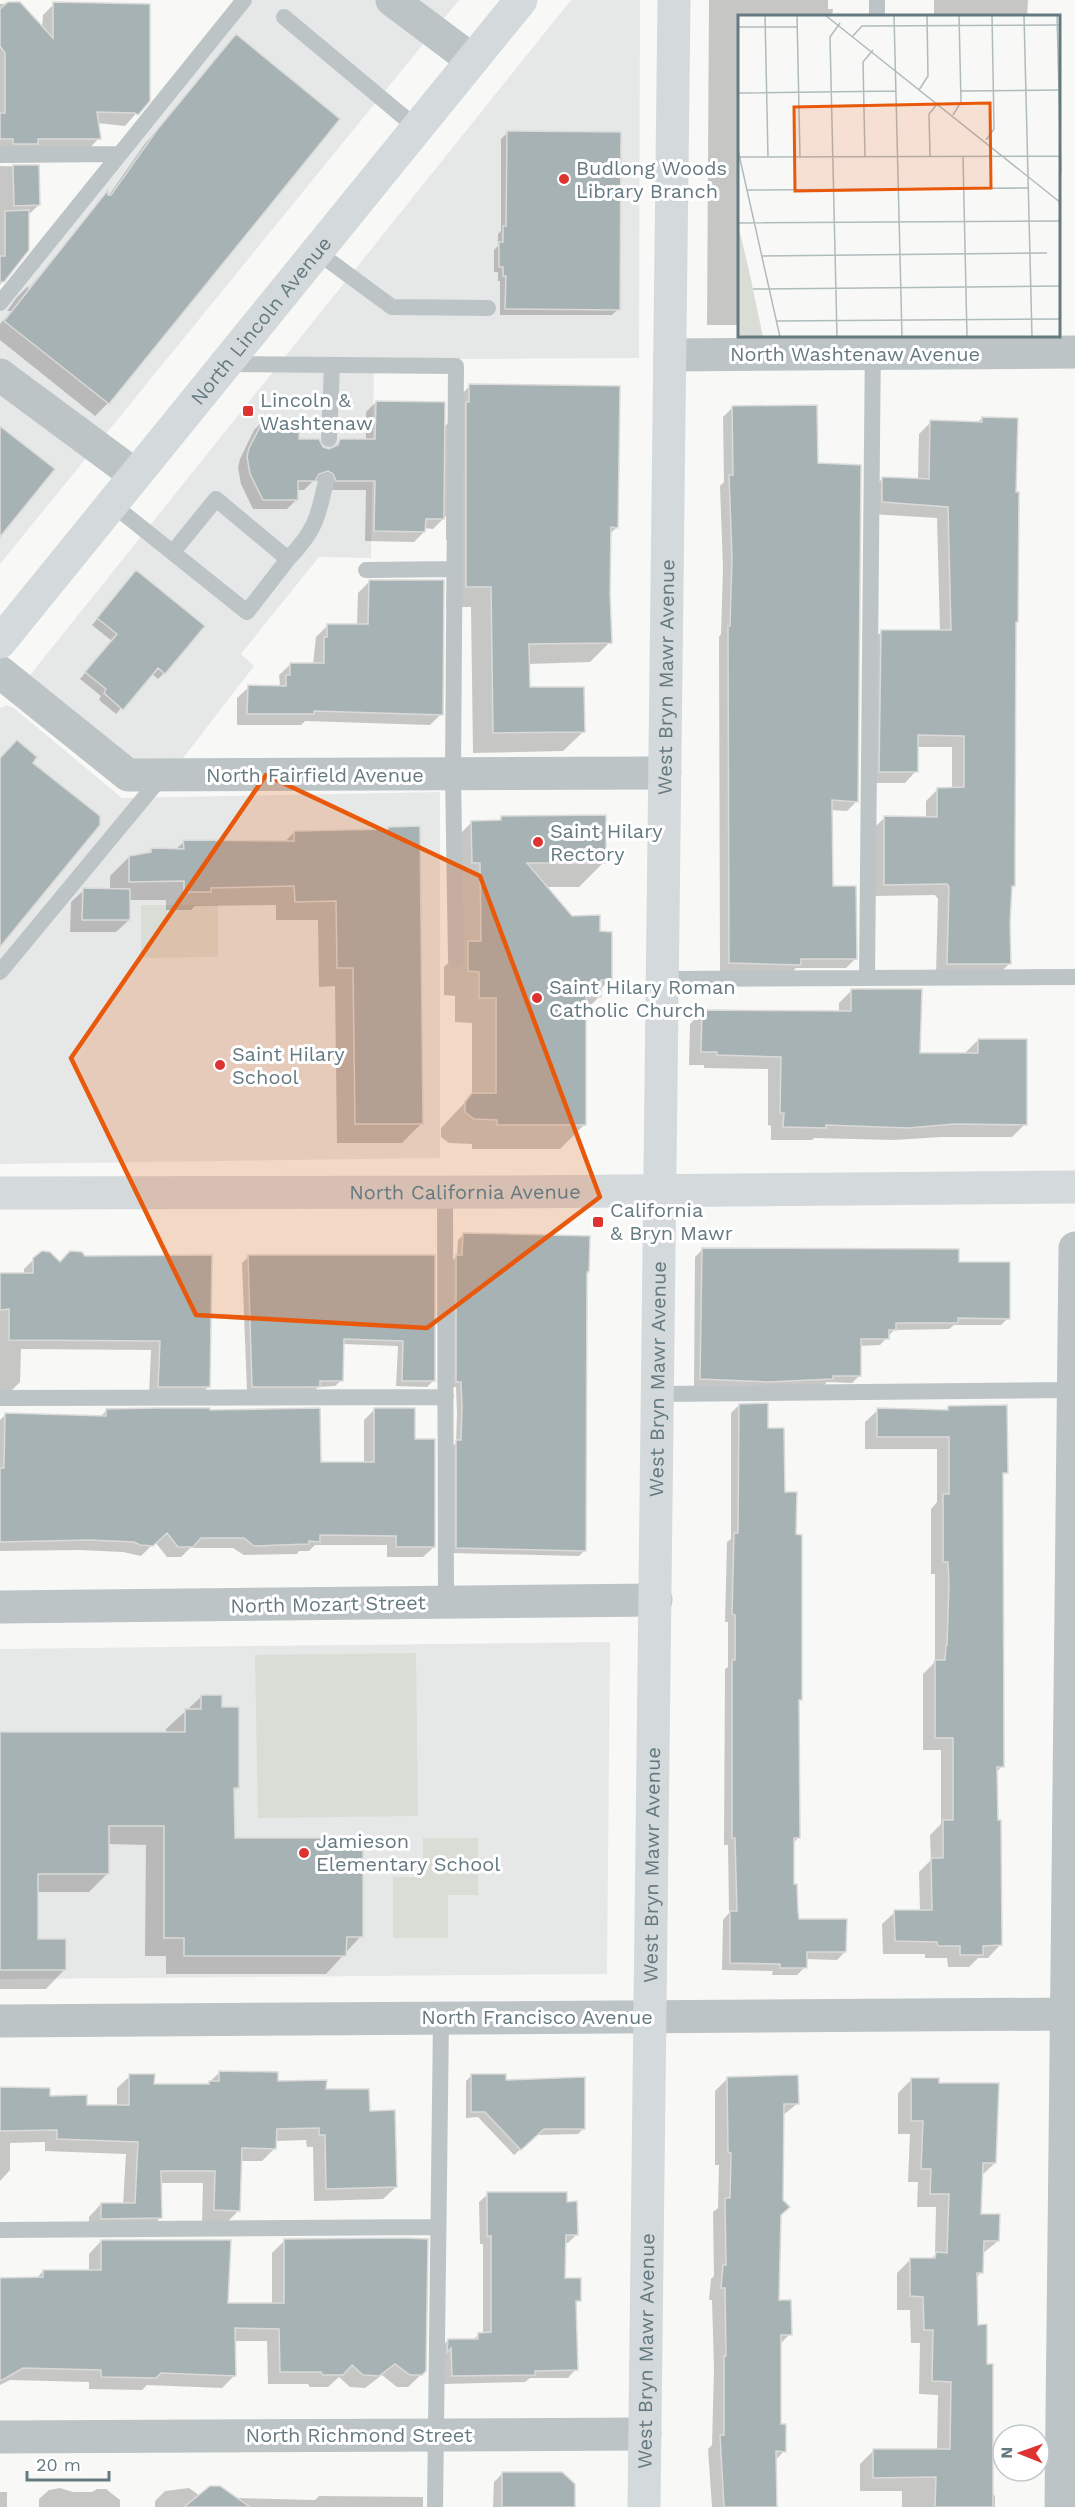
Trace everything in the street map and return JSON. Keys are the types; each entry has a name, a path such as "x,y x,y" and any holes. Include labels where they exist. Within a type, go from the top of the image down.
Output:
{"street":[{"path":"392,0 472,60"},
{"name":"North Lincoln Avenue","path":"0,642 521,0"},
{"name":"West Bryn Mawr Avenue","path":"644,2507 674,0"},
{"name":"North Washtenaw Avenue","path":"670,355 873,345 1075,352"},
{"path":"0,375 135,475"},
{"name":"North Fairfield Avenue","path":"0,672 128,775 666,773"},
{"name":"North California Avenue","path":"0,1193 1075,1188"},
{"path":"1061,2507 1071,2014 1075,1248"},
{"name":"North Mozart Street","path":"0,1607 656,1600"},
{"name":"North Francisco Avenue","path":"0,2021 1071,2014"},
{"name":"North Richmond Street","path":"0,2437 645,2434"}],"lane":[{"path":"0,303 244,0"},
{"path":"284,17 417,128"},
{"path":"0,155 120,154"},
{"path":"316,251 392,307 488,308"},
{"path":"867,978 873,345"},
{"path":"224,364 456,366 453,774 456,960"},
{"path":"329,439 332,365"},
{"path":"112,504 247,612 288,559 307,539 318,518 326,481"},
{"path":"173,552 216,499 288,559"},
{"path":"366,570 455,569"},
{"path":"0,972 163,775"},
{"path":"663,979 1075,977"},
{"path":"445,1192 446,1603"},
{"path":"659,1394 1073,1390"},
{"path":"0,1398 446,1397"},
{"path":"435,2507 441,2018"},
{"path":"0,2230 438,2227"}],"highlighted area":[{"path":"266,775 480,876 600,1197 427,1328 196,1315 71,1058"}],"shaded area":[{"path":"244,0 459,0 0,564 0,302"},
{"path":"571,0 640,0 639,358 457,359 374,366 371,558 319,557 241,654 254,666 170,775 129,776 18,690"},
{"name":"Saint Hilary School","path":"7,705 15,709 122,798 440,792 440,1158 0,1164 0,708"},
{"path":"141,905 218,905 218,957 141,958"},
{"name":"Jamieson Elementary School","path":"610,1642 607,1974 0,1979 0,1649"},
{"path":"416,1653 418,1816 258,1818 255,1655"},
{"path":"423,1838 478,1838 478,1895 448,1895 448,1938 393,1938 393,1877 423,1877"}],"building":[{"path":"8,2 20,2 53,38 53,2 150,4 150,101 138,115 97,112 101,139 38,139 38,144 13,144 13,139 0,139 0,113 5,113 5,53 0,46 0,9"},
{"path":"236,34 340,119 109,404 4,321 108,190 108,195 111,195 157,130"},
{"name":"Budlong Woods Library Branch","path":"507,131 621,132 620,310 505,309 506,276 503,276 503,267 499,267 499,242 503,242 503,226 506,226"},
{"path":"13,165 39,165 40,205 14,206"},
{"path":"29,210 29,250 4,282 0,282 0,256 5,256 5,211"},
{"path":"469,384 620,386 618,528 611,527 612,643 529,644 530,687 584,687 585,732 493,733 491,587 466,587 466,402 469,402"},
{"path":"376,401 445,402 444,519 426,519 425,532 374,531 375,481 336,481 333,474 328,471 319,474 315,481 298,481 298,500 263,500 250,474 247,457 249,448 264,419 299,419 299,439 319,439 323,447 329,449 338,445 340,439 375,439"},
{"path":"817,405 818,463 861,465 858,802 832,800 833,886 856,886 857,959 801,959 801,965 729,963 728,626 730,626 732,557 729,475 733,475 732,406"},
{"path":"982,417 1018,418 1015,886 1012,886 1010,923 1011,964 947,964 949,887 947,884 884,885 884,816 937,817 937,788 964,787 964,736 918,735 918,772 879,772 881,630 951,630 948,507 882,502 882,477 929,479 930,420 982,422"},
{"path":"0,426 55,469 0,537"},
{"path":"136,570 205,626 165,674 158,668 123,710 104,693 106,689 85,672 117,634 97,618"},
{"path":"369,580 444,580 443,715 314,711 314,714 247,714 248,685 286,686 286,675 290,675 290,663 324,663 324,637 327,637 327,624 368,624"},
{"path":"17,740 37,757 33,763 100,816 100,825 0,947 0,758"},
{"name":"Saint Hilary Roman Catholic Church","path":"606,815 606,863 527,863 572,916 600,915 600,931 612,932 612,980 601,980 601,997 586,996 586,1125 497,1125 497,1120 474,1119 465,1112 465,1102 472,1093 496,1093 496,998 479,998 479,972 468,971 468,941 481,941 480,863 472,863 471,821 501,820 501,816"},
{"path":"420,826 423,1124 355,1124 353,968 337,968 336,901 295,902 294,886 211,888 211,892 184,892 184,881 129,882 129,856 151,852 151,848 184,849 183,840 294,841 294,831"},
{"path":"83,888 130,889 130,920 82,920"},
{"path":"851,989 922,989 920,1053 978,1053 978,1039 1027,1039 1027,1125 955,1124 908,1128 826,1125 826,1128 783,1127 784,1113 780,1113 781,1057 717,1055 717,1052 701,1052 702,1010 851,1011"},
{"path":"463,1233 590,1236 589,1272 587,1272 586,1551 456,1548 456,1440 461,1440 462,1407 461,1382 456,1382 456,1255 462,1255"},
{"path":"702,1248 959,1249 959,1262 1010,1262 1010,1319 958,1318 958,1323 896,1323 896,1330 889,1330 889,1339 861,1339 861,1376 833,1376 833,1379 768,1382 700,1379"},
{"path":"42,1251 50,1252 60,1262 70,1251 82,1252 85,1256 212,1255 210,1387 158,1387 160,1341 9,1340 9,1309 0,1310 0,1273 33,1273 33,1258"},
{"path":"248,1255 435,1255 435,1381 402,1381 403,1341 344,1339 343,1381 320,1381 320,1387 252,1387"},
{"path":"768,1403 768,1428 784,1428 785,1492 797,1492 796,1534 802,1535 802,1700 799,1700 800,1838 794,1838 794,1884 797,1884 799,1919 847,1919 846,1952 807,1952 807,1968 780,1968 780,1964 730,1963 730,1911 737,1911 735,1838 732,1838 732,1660 735,1660 735,1615 732,1614 734,1533 738,1533 739,1404"},
{"path":"1007,1405 1008,1473 1003,1473 1004,1767 997,1767 998,1820 1001,1820 1002,1945 983,1946 983,1955 960,1955 960,1946 938,1946 937,1942 895,1941 894,1910 932,1910 931,1858 943,1858 943,1820 953,1820 953,1738 935,1738 935,1660 945,1660 947,1645 949,1585 948,1562 943,1562 943,1494 949,1494 949,1437 877,1437 877,1408 948,1410 948,1406"},
{"path":"210,1408 210,1410 320,1408 321,1462 374,1462 374,1408 415,1408 415,1439 435,1439 435,1547 396,1547 396,1536 320,1535 320,1542 309,1541 309,1544 254,1546 244,1538 201,1538 193,1547 178,1547 167,1533 153,1546 134,1542 90,1540 0,1542 0,1468 4,1468 5,1413 106,1416 106,1409"},
{"path":"201,1695 222,1695 222,1707 239,1707 239,1788 234,1788 235,1838 363,1838 363,1937 347,1937 346,1956 184,1956 184,1938 164,1938 164,1826 109,1826 109,1874 38,1874 38,1939 66,1939 66,1970 0,1970 0,1732 185,1732 185,1709 201,1709"},
{"path":"219,2071 278,2072 278,2081 327,2080 326,2089 369,2089 370,2111 395,2110 397,2187 326,2189 325,2135 319,2135 319,2128 277,2129 276,2149 242,2148 240,2211 214,2210 215,2171 161,2171 162,2218 101,2219 101,2203 135,2203 138,2142 57,2139 57,2130 0,2131 0,2087 50,2088 50,2096 87,2095 87,2105 129,2105 129,2074 155,2074 154,2084 209,2084 209,2081 219,2081"},
{"path":"471,2074 506,2074 506,2080 585,2077 585,2129 544,2129 521,2150 485,2112 471,2112"},
{"path":"798,2075 799,2104 784,2104 783,2200 790,2207 781,2215 779,2300 791,2300 792,2335 781,2335 781,2424 786,2424 786,2452 776,2451 777,2507 724,2507 720,2435 724,2435 724,2356 726,2356 725,2288 721,2288 723,2265 726,2265 725,2198 730,2198 731,2153 728,2152 727,2077"},
{"path":"911,2078 939,2078 939,2083 999,2083 996,2163 983,2163 981,2214 1000,2214 999,2241 984,2241 983,2273 977,2273 978,2325 987,2324 987,2364 993,2364 991,2483 993,2483 993,2507 935,2507 936,2477 873,2478 873,2449 950,2449 951,2382 932,2381 933,2330 924,2330 923,2297 910,2296 910,2258 935,2258 936,2252 947,2253 949,2194 930,2194 931,2169 921,2169 923,2121 911,2121"},
{"path":"487,2192 567,2192 567,2202 577,2201 578,2235 566,2235 565,2278 581,2278 581,2301 576,2301 578,2370 535,2371 535,2375 452,2376 451,2348 447,2352 448,2339 478,2339 478,2333 491,2332 491,2236 487,2236"},
{"path":"284,2239 428,2239 426,2371 422,2375 410,2375 395,2364 379,2376 363,2375 352,2365 343,2375 323,2375 321,2372 280,2372 279,2329 235,2328 236,2376 161,2373 156,2378 101,2377 101,2370 23,2368 0,2381 0,2278 43,2277 43,2270 101,2270 101,2240 231,2240 228,2303 284,2303"},
{"path":"502,2472 562,2472 575,2484 575,2507 502,2507"},
{"path":"210,2486 220,2486 250,2507 184,2507"}],"place":[{"name":"Budlong Woods Library Branch","path":"564,179"},
{"name":"Lincoln & Washtenaw","path":"248,411"},
{"name":"Saint Hilary Rectory","path":"538,842"},
{"name":"Saint Hilary Roman Catholic Church","path":"537,998"},
{"name":"Saint Hilary School","path":"220,1065"},
{"name":"California & Bryn Mawr","path":"598,1222"},
{"name":"Jamieson Elementary School","path":"304,1853"}]}
